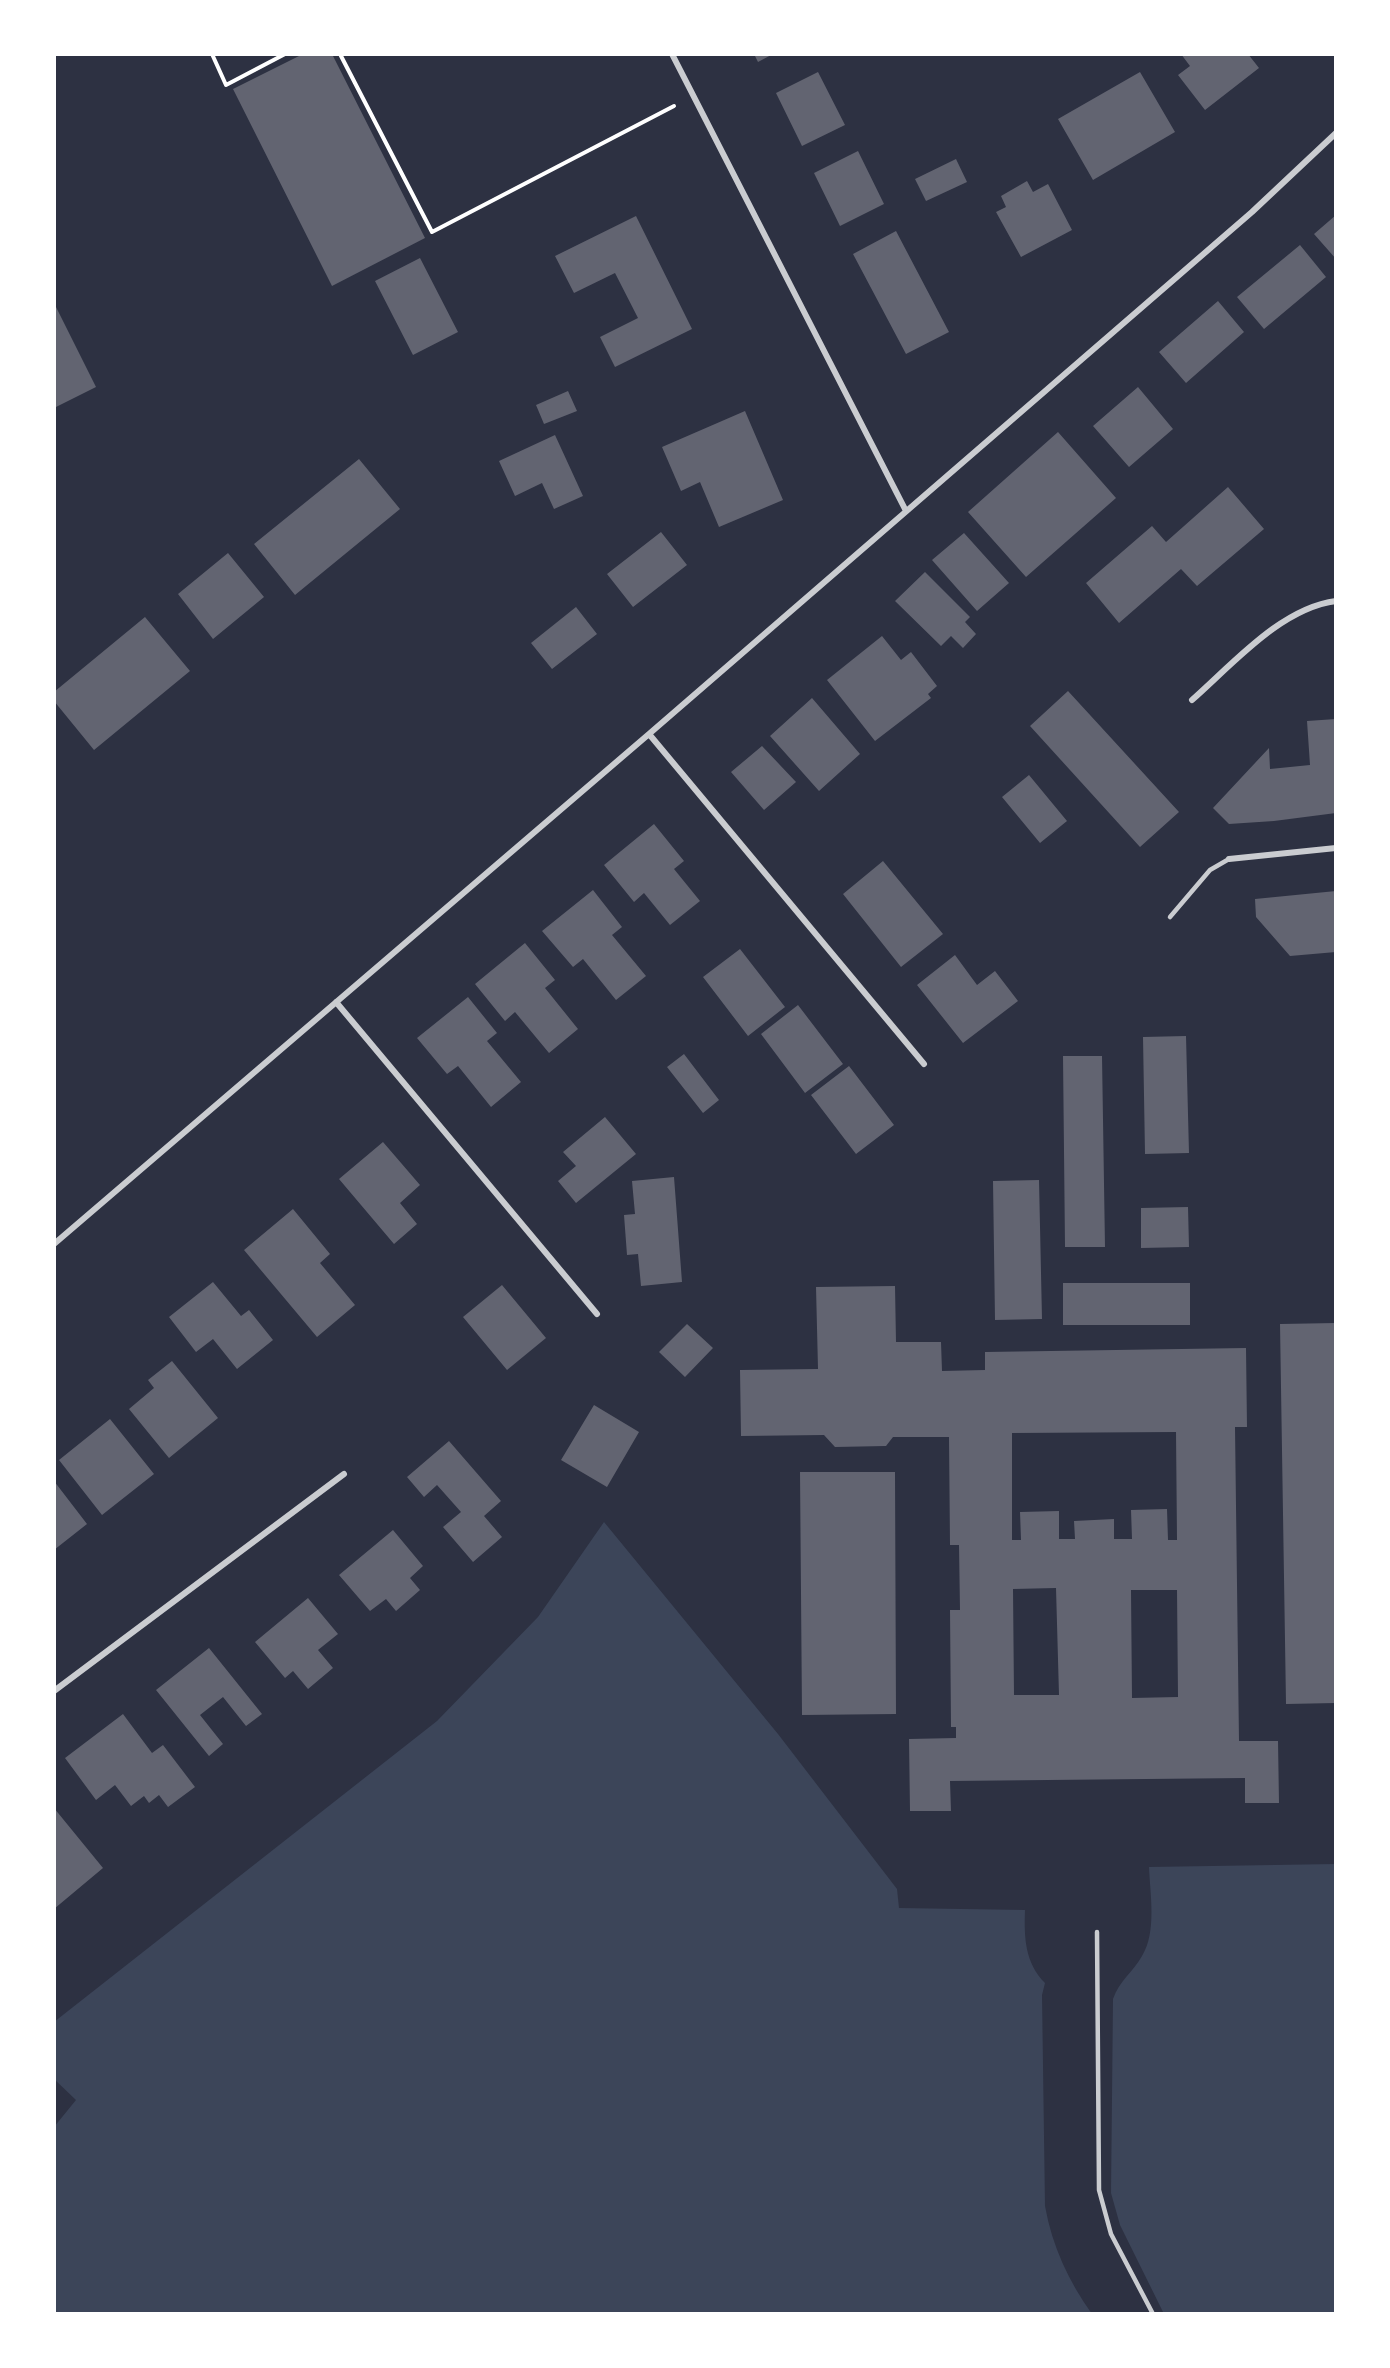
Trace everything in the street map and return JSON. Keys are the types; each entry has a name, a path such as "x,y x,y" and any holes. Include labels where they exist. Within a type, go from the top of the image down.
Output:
{"street":[{"path":"672,54 906,511"},
{"path":"54,1244 650,734 1252,213 1336,133"},
{"path":"1192,700 1274,628 1297,612 1317,604 1335,601"},
{"path":"650,734 924,1064"},
{"path":"1229,859 1336,848"},
{"path":"336,1002 597,1314"},
{"path":"54,1691 344,1474"}],"lane":[{"path":"1170,917 1210,870 1229,859"},
{"path":"1097,1932 1099,2190 1111,2234 1153,2314"}],"path":[{"path":"212,54 226,85 285,54"},
{"path":"340,54 432,232 694,96"}],"shaded area":[{"path":"604,1522 778,1734 897,1889 899,1908 1025,1910 1027,1949 1033,1967 1045,1983 1042,1995 1045,2206 1062,2263 1092,2314 54,2314 54,2127 76,2100 54,2079 54,2022 437,1721 538,1617"},
{"path":"1336,1864 1336,2314 1164,2314 1120,2225 1111,2193 1113,1999 1142,1956 1150,1936 1152,1913 1149,1867"}],"building":[{"path":"303,54 332,54 425,238 332,286 233,89"},
{"path":"754,54 773,54 758,62"},
{"path":"1181,54 1248,54 1259,68 1205,110 1178,75 1190,66"},
{"path":"818,72 845,125 802,146 776,93"},
{"path":"1140,72 1175,132 1093,180 1058,119"},
{"path":"858,151 884,204 840,226 814,173"},
{"path":"956,159 967,182 926,201 915,179"},
{"path":"1027,181 1033,192 1048,184 1072,230 1021,257 996,212 1006,207 1001,196"},
{"path":"1336,215 1336,259 1314,234"},
{"path":"636,216 692,329 615,367 600,337 638,318 615,273 574,293 555,256"},
{"path":"896,231 949,332 906,354 853,254"},
{"path":"1300,245 1326,277 1264,329 1237,297"},
{"path":"420,258 458,332 413,355 375,281"},
{"path":"1218,301 1244,332 1186,383 1159,352"},
{"path":"54,303 96,387 54,408"},
{"path":"1138,387 1173,429 1129,467 1093,426"},
{"path":"568,391 577,411 544,424 536,405"},
{"path":"745,411 783,500 719,527 700,482 681,491 662,447"},
{"path":"1058,432 1116,498 1026,577 968,512"},
{"path":"555,435 583,496 554,509 542,483 515,496 499,461"},
{"path":"359,459 400,509 295,595 254,544"},
{"path":"1228,487 1264,529 1197,586 1181,569 1119,623 1086,583 1152,526 1166,542"},
{"path":"661,532 687,565 633,607 607,574"},
{"path":"964,533 1009,583 977,611 932,560"},
{"path":"228,553 264,597 213,639 178,594"},
{"path":"925,572 970,617 965,622 976,634 963,648 951,636 941,646 895,601"},
{"path":"576,607 597,634 552,669 531,643"},
{"path":"145,617 190,671 94,750 54,701 54,692"},
{"path":"882,636 901,660 911,652 937,686 928,694 931,698 875,741 827,680"},
{"path":"1068,691 1179,812 1140,847 1030,726"},
{"path":"812,698 860,754 819,791 770,736"},
{"path":"1336,719 1336,813 1229,824 1213,808 1269,748 1270,769 1310,765 1307,721"},
{"path":"762,746 796,782 764,810 731,772"},
{"path":"1029,775 1067,821 1040,843 1002,797"},
{"path":"654,824 684,861 674,869 700,901 670,925 644,893 634,902 604,865"},
{"path":"883,861 943,934 901,967 843,894"},
{"path":"593,890 622,927 612,935 646,976 616,1000 583,959 573,967 542,931"},
{"path":"1336,891 1336,952 1290,956 1256,917 1255,899"},
{"path":"525,943 555,980 545,988 578,1029 549,1053 515,1012 505,1021 475,984"},
{"path":"740,949 785,1007 748,1036 703,977"},
{"path":"955,955 977,985 995,971 1018,1001 963,1043 917,985"},
{"path":"468,997 497,1033 487,1041 521,1082 491,1107 458,1066 447,1074 417,1038"},
{"path":"798,1005 843,1064 805,1093 761,1034"},
{"path":"1186,1036 1189,1153 1145,1154 1143,1037"},
{"path":"684,1054 719,1100 703,1113 667,1067"},
{"path":"1063,1056 1102,1056 1105,1247 1065,1247"},
{"path":"849,1066 894,1125 856,1154 811,1095"},
{"path":"605,1117 636,1154 576,1203 558,1181 576,1166 563,1152"},
{"path":"383,1142 420,1185 400,1203 417,1224 394,1244 339,1179"},
{"path":"674,1177 682,1282 641,1286 638,1254 627,1255 624,1215 635,1214 632,1181"},
{"path":"1039,1180 1042,1319 995,1320 993,1181"},
{"path":"1188,1207 1189,1247 1141,1248 1141,1208"},
{"path":"293,1209 330,1254 320,1263 355,1305 317,1337 244,1250"},
{"path":"213,1282 241,1316 249,1310 273,1340 237,1369 213,1339 196,1352 169,1317"},
{"path":"1063,1283 1190,1283 1190,1325 1063,1325"},
{"path":"502,1285 546,1338 507,1370 463,1317"},
{"path":"895,1286 896,1342 941,1342 942,1371 985,1370 985,1352 1246,1348 1247,1427 1235,1427 1239,1741 1278,1741 1279,1803 1245,1803 1245,1778 950,1781 951,1811 910,1811 909,1739 956,1738 956,1727 951,1727 950,1610 960,1610 959,1545 950,1545 949,1437 893,1437 886,1446 835,1447 824,1435 741,1436 740,1370 818,1369 816,1287","holes":["1176,1432 1177,1540 1168,1540 1167,1509 1131,1510 1132,1539 1114,1539 1114,1519 1074,1521 1075,1539 1059,1539 1059,1511 1020,1512 1021,1540 1012,1540 1012,1433","1056,1588 1059,1695 1014,1695 1013,1589","1131,1590 1177,1590 1178,1697 1132,1698"]},
{"path":"1336,1323 1336,1703 1286,1704 1280,1324"},
{"path":"687,1324 713,1348 685,1377 659,1352"},
{"path":"172,1361 218,1418 169,1458 129,1409 154,1388 148,1380"},
{"path":"594,1405 639,1432 607,1487 561,1460"},
{"path":"110,1419 154,1474 102,1515 59,1460"},
{"path":"449,1441 501,1501 484,1516 502,1537 473,1562 443,1527 461,1512 437,1485 424,1497 407,1477"},
{"path":"800,1472 895,1472 896,1714 802,1715"},
{"path":"54,1481 87,1524 54,1550"},
{"path":"393,1530 423,1566 410,1578 420,1590 396,1611 386,1599 370,1611 339,1575"},
{"path":"308,1598 338,1634 318,1650 333,1668 308,1689 293,1671 285,1678 255,1642"},
{"path":"209,1648 262,1714 246,1726 223,1697 200,1715 223,1744 209,1756 156,1690"},
{"path":"123,1714 152,1753 163,1745 195,1787 168,1807 159,1795 149,1803 144,1796 131,1806 115,1785 96,1800 65,1758"},
{"path":"54,1808 103,1868 54,1909"}]}
